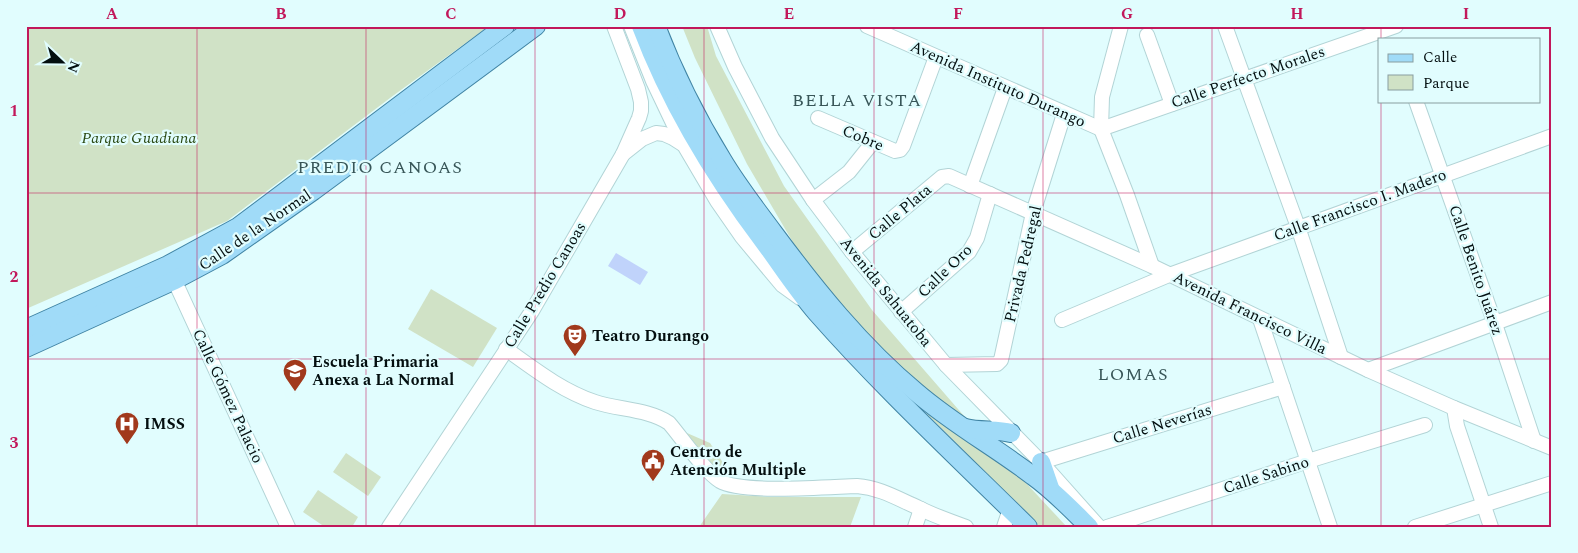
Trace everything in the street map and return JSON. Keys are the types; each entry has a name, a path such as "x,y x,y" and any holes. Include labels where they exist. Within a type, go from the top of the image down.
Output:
{"main road":[{"name":"Calle de la Normal","path":"26,348 171,273 219,238 254,216 505,26"},
{"name":"Calle de la Normal","path":"26,329 171,273 222,256 536,26"},
{"name":"Avenida Sahuatoba","path":"641,26 694,137 748,222 825,300 871,351 917,393 963,428 1038,470"},
{"name":"Avenida Sahuatoba","path":"656,26 691,103 711,141 779,252"},
{"path":"779,252 815,311 896,396 1009,520 1028,527"},
{"path":"963,428 976,431 993,430 1011,433"},
{"path":"1038,470 1050,489 1089,527"}],"street":[{"name":"Calle Predio Canoas","path":"388,527 553,275 623,154 641,111 641,102 638,89 614,26"},
{"path":"631,26 653,81 684,145 717,201 742,237 782,285 815,311"},
{"name":"Avenida Sahuatoba","path":"717,26 735,67 772,138 813,200 852,252 946,365 1011,433 1038,470 1099,527"},
{"name":"Avenida Instituto Durango","path":"867,26 1101,129"},
{"path":"1121,26 1102,97 1101,129 1152,266"},
{"path":"1225,26 1298,227 1341,357"},
{"name":"Calle Perfecto Morales","path":"1101,129 1243,78 1391,30"},
{"path":"1147,35 1172,104"},
{"name":"Cobre","path":"818,118 896,151 900,150 936,58"},
{"path":"970,186 1006,88"},
{"name":"Calle Benito Juárez","path":"1416,102 1495,324 1534,441"},
{"name":"Privada Pedregal","path":"946,365 997,364 1001,360 1033,213 1064,114"},
{"path":"623,154 642,139 656,133 673,138 684,145"},
{"name":"Calle Francisco I. Madero","path":"1062,320 1169,275 1552,136"},
{"path":"813,200 849,172 873,142"},
{"name":"Avenida Francisco Villa","path":"948,176 1152,266 1368,370 1552,448"},
{"name":"Calle Plata","path":"852,252 942,177 948,176"},
{"name":"Calle Oro","path":"901,312 969,252 977,238 990,194"},
{"name":"Calle Gómez Palacio","path":"171,273 288,527"},
{"path":"1368,370 1552,302"},
{"path":"1260,318 1330,527"},
{"path":"506,349 575,395 613,408 660,417 669,423 712,475 732,486 752,488 870,487 884,491 921,509 966,527"},
{"name":"Calle Neverías","path":"1038,470 1283,387"},
{"path":"1454,408 1457,426 1491,527"},
{"name":"Calle Sabino","path":"1107,527 1425,424"},
{"path":"1415,527 1552,483"},
{"path":"915,527 921,509"}],"green space":[{"name":"Parque Guadiana","path":"26,26 489,26 227,221 26,309"},
{"path":"682,26 707,26 716,56 784,186 872,310 971,424 918,385 869,339 801,256 747,164 695,58"},
{"path":"431,289 497,328 473,367 408,329"},
{"path":"926,413 1011,467 1067,527 1040,527"},
{"path":"680,430 710,443 735,481 713,470"},
{"path":"346,453 381,477 368,496 333,472"},
{"path":"318,490 358,517 352,527 325,527 303,512"},
{"path":"722,494 771,497 861,497 850,527 699,527"}],"water":[{"path":"616,253 648,272 640,285 608,266"}],"place":[{"name":"Teatro Durango","path":"575,357"},
{"name":"Escuela Primaria Anexa a La Normal","path":"295,392"},
{"name":"IMSS","path":"127,445"},
{"name":"Centro de Atención Multiple","path":"653,482"}],"district":[{"name":"BELLA VISTA","path":"857,100"},
{"name":"PREDIO CANOAS","path":"380,167"},
{"name":"LOMAS","path":"1133,374"}]}
